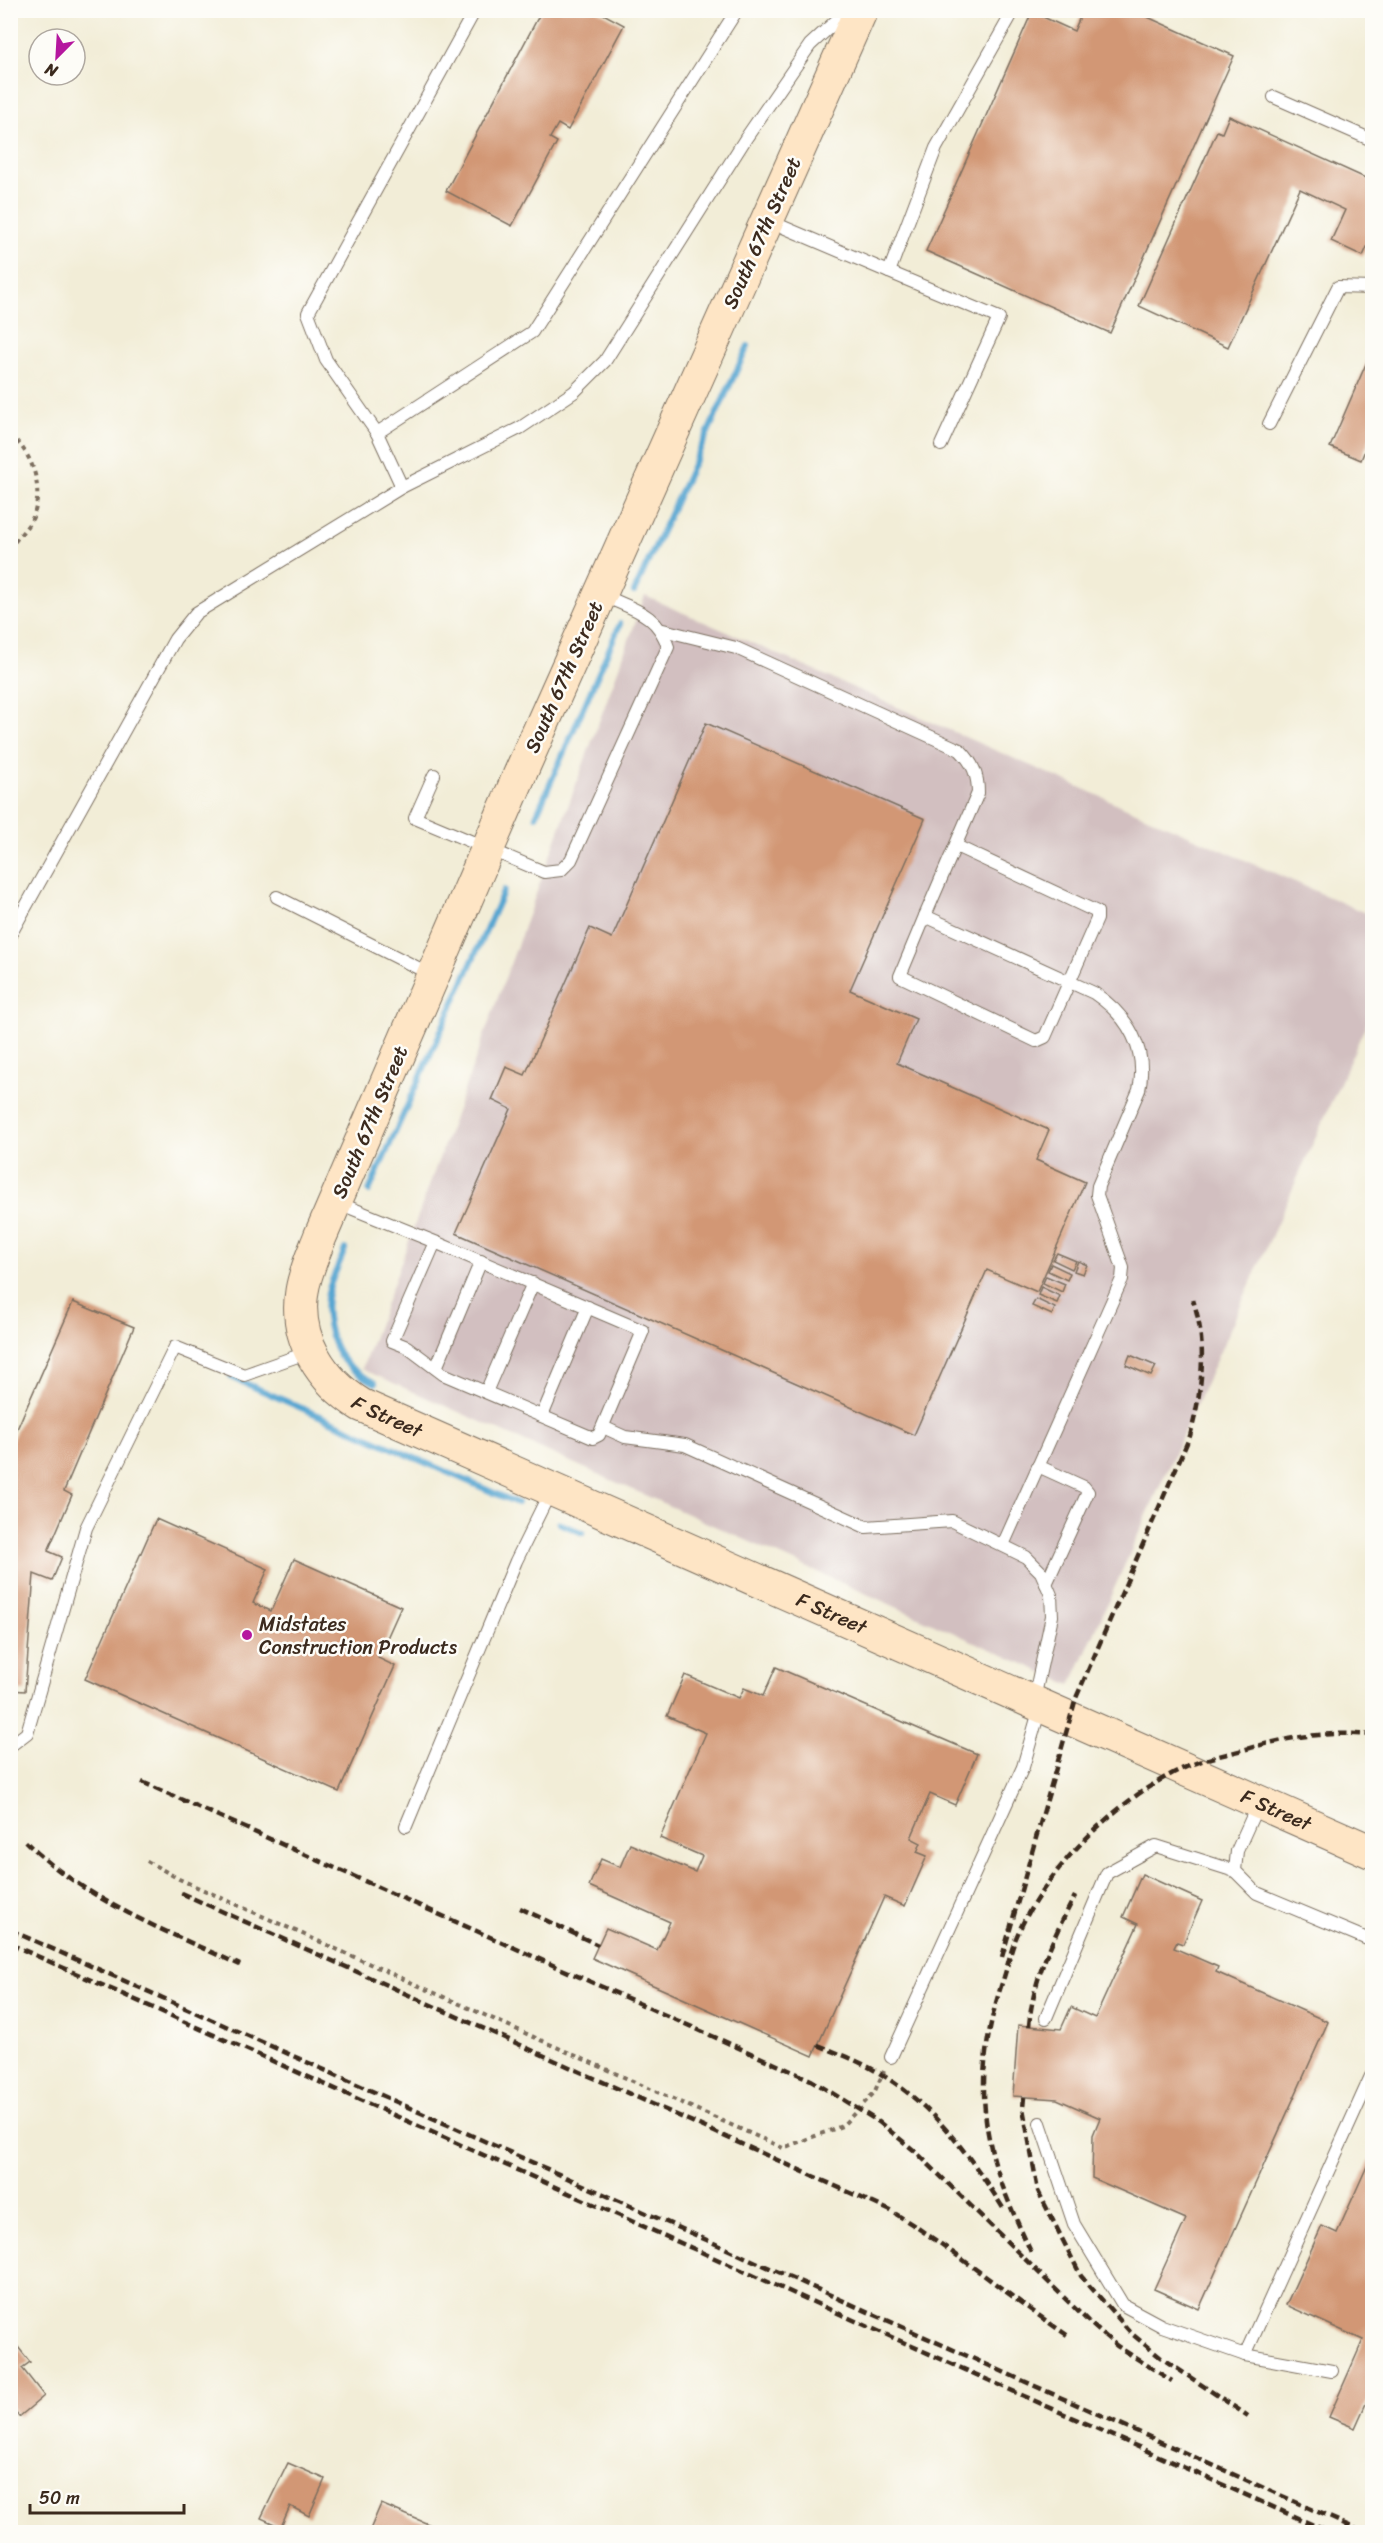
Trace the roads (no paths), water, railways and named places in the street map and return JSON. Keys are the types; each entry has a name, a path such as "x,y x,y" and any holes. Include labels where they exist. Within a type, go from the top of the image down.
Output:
{"street":[{"name":"South 67th Street","path":"310,1352 303,1321 302,1293 306,1272 488,849 861,10"},
{"name":"F Street","path":"310,1352 335,1386 361,1405 1372,1852"}],"lane":[{"path":"402,488 377,433 326,360 308,313 475,10"},
{"path":"377,433 532,332 737,10"},
{"path":"10,935 175,639 196,613 402,488 520,428 574,392 605,361 746,138 810,45 848,10"},
{"path":"889,272 936,148 1014,10"},
{"path":"1274,98 1372,140"},
{"path":"767,220 999,318 941,445"},
{"path":"1269,424 1338,287 1372,288"},
{"path":"434,775 415,818 544,872 561,870 571,860 668,647 663,630 652,619 601,594"},
{"path":"663,630 736,648 960,750 970,761 978,778 978,793 900,976 1036,1041 1045,1037 1097,919 1097,912 956,846"},
{"path":"277,897 433,975"},
{"path":"925,916 1070,982 1111,1004 1129,1028 1140,1051 1142,1074 1139,1090 1098,1186 1098,1195 1123,1268 1122,1279 1002,1545"},
{"path":"336,1202 435,1242 533,1283 644,1331 599,1435 593,1438 486,1392 436,1368 407,1347 392,1341 435,1242"},
{"path":"436,1368 481,1262"},
{"path":"486,1392 533,1283"},
{"path":"542,1416 588,1307"},
{"path":"10,1746 27,1733 86,1528 175,1347 244,1375 310,1352"},
{"path":"603,1427 625,1437 685,1445 867,1527 952,1521 1026,1557 1041,1572 1052,1595 1052,1616 1023,1767 891,2057"},
{"path":"1038,1466 1084,1487 1088,1492 1046,1584"},
{"path":"406,1826 516,1561 552,1489"},
{"path":"1235,1871 1237,1851 1259,1801"},
{"path":"1046,2018 1107,1873 1156,1846 1235,1871 1257,1893 1372,1941"},
{"path":"1245,2355 1372,2074"},
{"path":"1040,2123 1074,2224 1123,2305 1162,2326 1245,2355 1332,2371"}],"waterway":[{"path":"634,592 748,346"},
{"path":"536,816 620,624"},
{"path":"369,1191 504,890"},
{"path":"345,1249 327,1298 327,1317 331,1337 347,1365 375,1383"},
{"path":"231,1377 517,1503"},
{"path":"559,1523 583,1533"}],"railway":[{"path":"1002,1957 1076,1698 1190,1436 1198,1402 1202,1368 1201,1334 1193,1300"},
{"path":"1031,2252 996,2166 991,2149 984,2094 985,2060 990,2026 1016,1938 1029,1911 1047,1884 1091,1833 1144,1790 1172,1774 1199,1762 1291,1738 1339,1734 1372,1735"},
{"path":"142,1782 811,2080 879,2122 916,2152 1091,2324 1117,2346 1172,2381"},
{"path":"25,1841 48,1862 99,1897 240,1965"},
{"path":"181,1893 891,2211 936,2240 1067,2335"},
{"path":"1029,2026 1031,2008 1040,1975 1052,1943 1075,1896"},
{"path":"520,1908 598,1945"},
{"path":"10,1930 1363,2532"},
{"path":"10,1944 1329,2532"},
{"path":"818,2045 867,2066 913,2097 931,2113 962,2149 1003,2208"},
{"path":"1024,2097 1023,2108 1038,2191 1081,2276 1132,2334 1160,2357 1248,2416"}],"place":[{"name":"Midstates Construction Products","path":"247,1635"}]}
